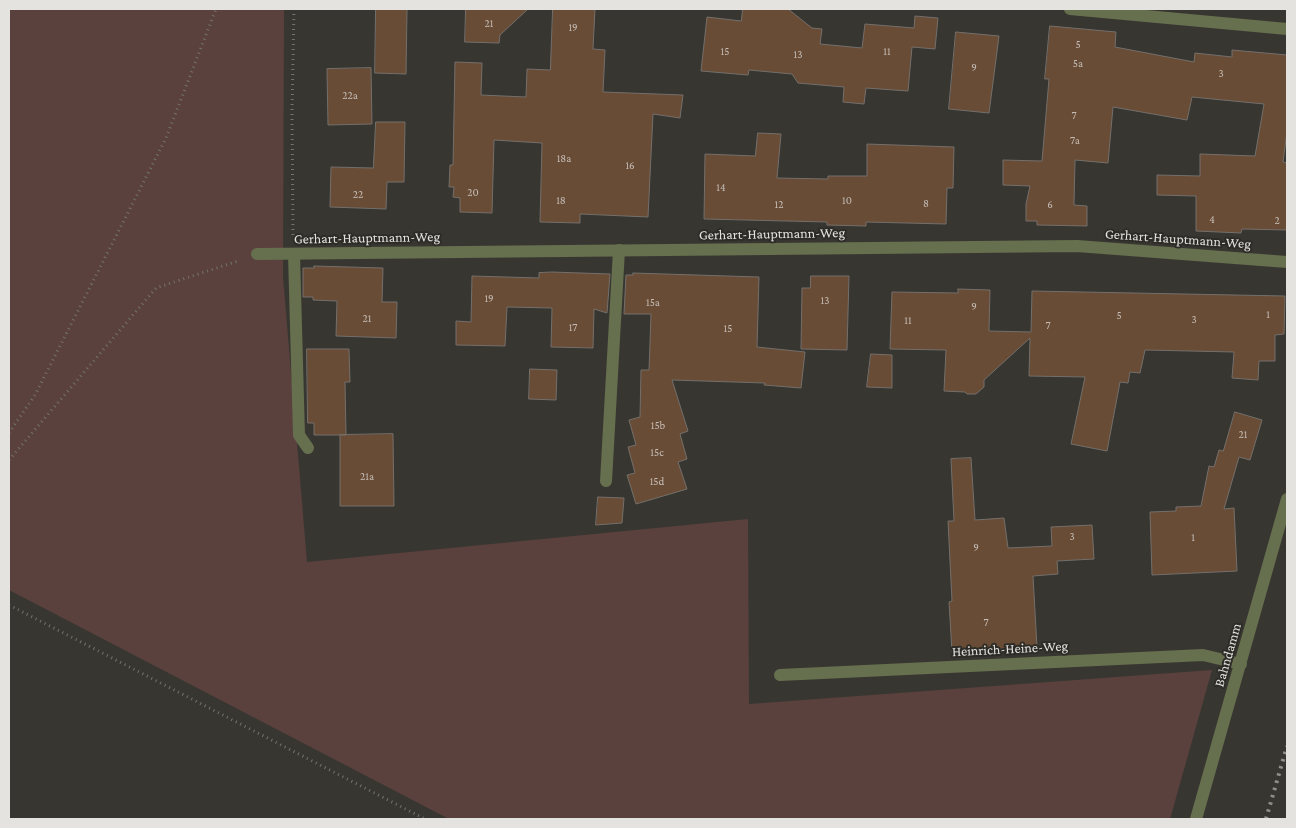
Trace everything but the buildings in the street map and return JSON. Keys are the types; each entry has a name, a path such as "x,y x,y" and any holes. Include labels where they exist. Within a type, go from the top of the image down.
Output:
{"street":[{"path":"1070,9 1287,30"},
{"name":"Gerhart-Hauptmann-Weg","path":"257,254 1077,246 1287,262"},
{"path":"606,481 619,250"},
{"path":"294,254 300,435 308,448"},
{"name":"Bahndamm","path":"1196,819 1287,499"},
{"name":"Heinrich-Heine-Weg","path":"780,675 1203,655 1241,664"}],"path":[{"path":"9,433 35,395 166,138 216,9"},
{"path":"294,9 292,111 294,254"},
{"path":"9,460 156,288 257,254"},
{"path":"9,605 425,819"}],"shaded area":[{"path":"9,9 284,9 283,277 307,562 748,519 749,704 1212,670 1170,819 449,819 9,590"}],"railway":[{"path":"1266,819 1287,746"}]}
